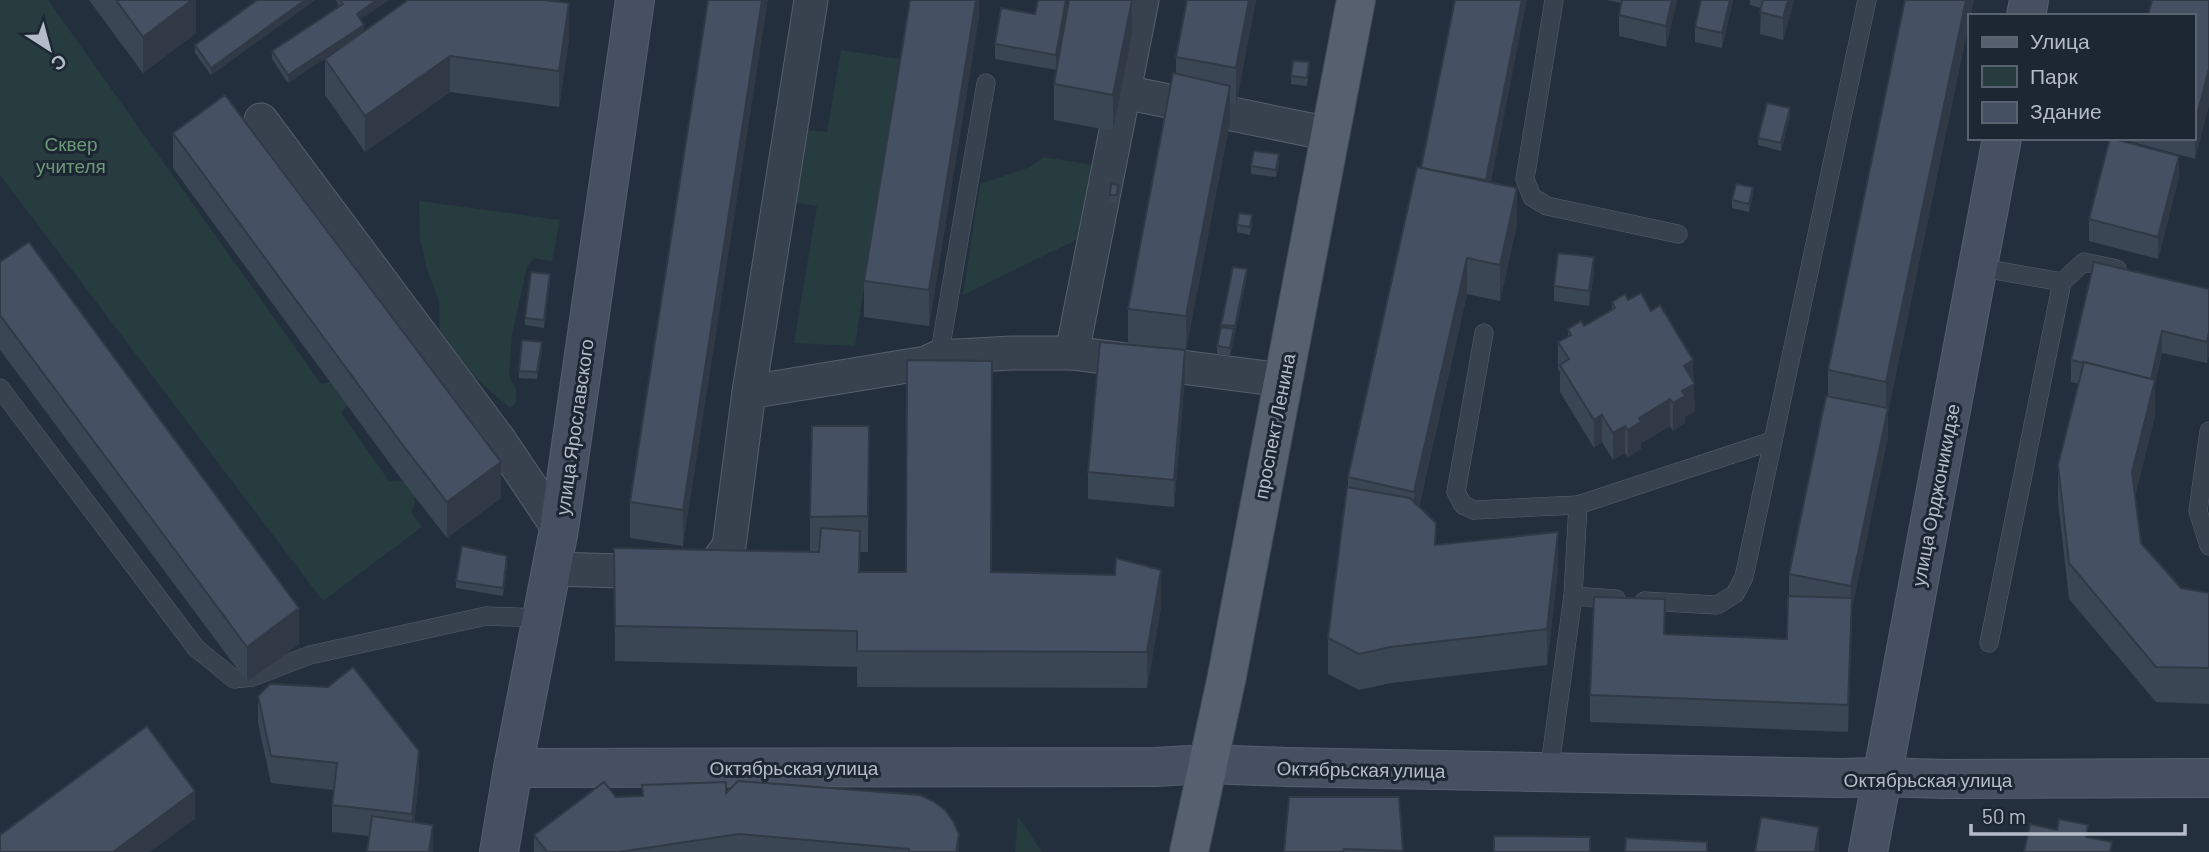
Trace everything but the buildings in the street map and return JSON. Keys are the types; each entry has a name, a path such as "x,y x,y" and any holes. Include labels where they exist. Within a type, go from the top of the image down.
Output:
{"main road":[{"name":"проспект Ленина","path":"1189,852 1356,0"}],"street":[{"name":"улица Ярославского","path":"499,852 559,529 635,0"},
{"path":"551,569 695,573 714,567 729,546 749,392 811,0"},
{"path":"1072,353 1142,0"},
{"path":"1124,92 1330,134"},
{"path":"261,120 500,441 559,529"},
{"name":"улица Орджоникидзе","path":"1868,852 2002,140"},
{"path":"749,392 926,363 939,357 1012,353 1072,353 1283,380"},
{"name":"Октябрьская улица","path":"513,768 759,773 1208,764 1839,778 2209,778"}],"lane":[{"path":"1554,0 1525,179 1532,197 1547,206 1678,234"},
{"path":"1573,596 1717,605 1735,594 1744,577 1867,0"},
{"path":"939,357 986,83"},
{"path":"1989,643 2062,282 2084,262 2134,273"},
{"path":"1977,267 2062,282"},
{"path":"1484,333 1456,492 1462,505 1474,510 1578,505 1772,441"},
{"path":"0,388 196,648 234,679 253,677 310,655 486,615 541,618"},
{"path":"2209,431 2198,511 2209,546"},
{"path":"1549,773 1573,596 1578,505"}],"green space":[{"name":"Сквер учителя","path":"0,0 48,0 321,384 333,381 348,405 341,413 389,481 396,480 412,488 415,499 411,512 422,527 323,601 0,175"},
{"path":"841,50 899,59 855,346 794,343 817,206 795,203 806,130 827,132"},
{"path":"1043,157 1093,165 1080,238 963,295 980,184 1030,167"},
{"path":"419,201 560,220 552,261 534,258 527,267 512,334 509,376 516,389 516,403 510,408 471,374 440,338 439,301 420,239"},
{"path":"1018,816 1042,852 1015,852"}]}
